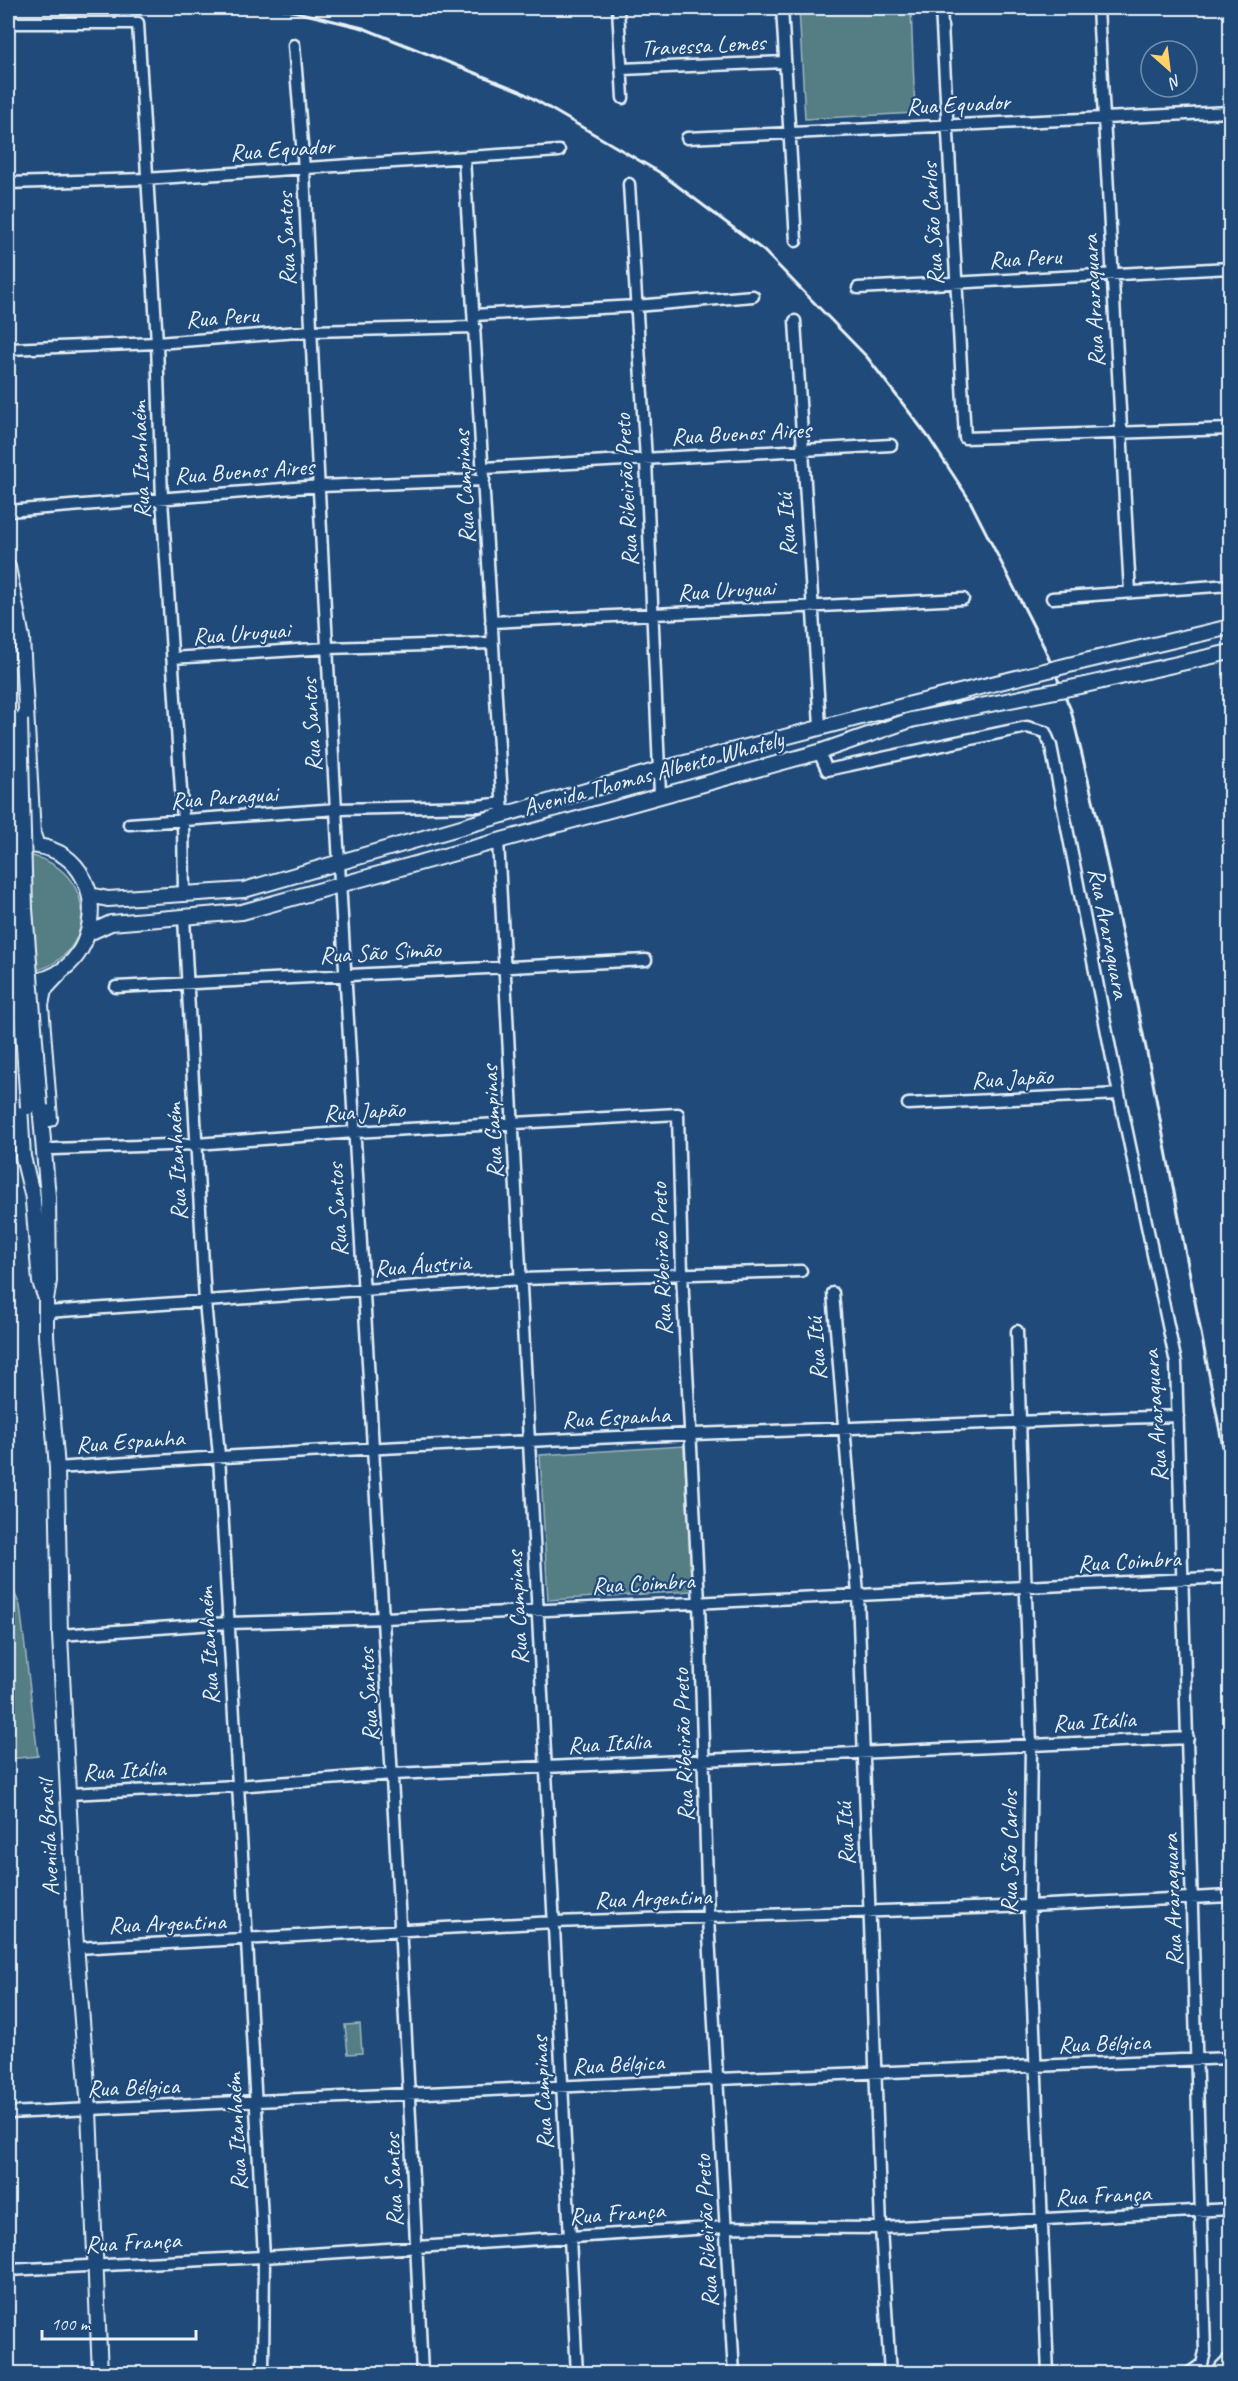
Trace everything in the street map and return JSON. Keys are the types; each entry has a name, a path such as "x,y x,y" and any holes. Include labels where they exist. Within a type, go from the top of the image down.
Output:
{"main road":[{"name":"Avenida Brasil","path":"8,567 22,638 33,834 37,846"},
{"name":"Avenida Brasil","path":"14,598 14,721 34,1106 33,1198 40,1282 46,1306"},
{"name":"Avenida Thomas Alberto Whately","path":"90,895 108,899 244,890 502,808 658,770 820,726 1230,627"},
{"name":"Avenida Thomas Alberto Whately","path":"89,933 111,923 242,912 660,794 819,752 911,720 1085,685 1230,652"},
{"path":"8,848 18,845 37,846 55,852 71,863 83,877 90,895 92,914 89,933"},
{"name":"Avenida Brasil","path":"89,933 80,951 44,990 41,1005 52,1149 48,1197 50,1281 46,1306 49,1380 57,1468 60,1635 77,1948 89,2110 100,2373"},
{"path":"8,979 34,980 51,975 67,966"},
{"name":"Avenida Brasil","path":"8,988 13,1000 15,1017 24,1157 33,1198"},
{"name":"Avenida Brasil","path":"34,1106 48,1197"},
{"path":"1218,2373 1230,2362"}],"street":[{"path":"618,8 623,98"},
{"path":"783,8 796,241"},
{"name":"Rua São Carlos","path":"941,8 965,438 1121,432"},
{"name":"Rua Araraquara","path":"1098,8 1130,592"},
{"name":"Rua Itanhaém","path":"8,23 138,23 145,179 157,343 162,499 183,821 184,894"},
{"name":"Rua Santos","path":"294,45 304,169 310,331 363,1290 385,1618 422,2373"},
{"name":"Travessa Lemes","path":"622,69 785,62"},
{"name":"Rua Equador","path":"687,138 1230,112"},
{"name":"Rua Equador","path":"8,183 145,179 560,151"},
{"name":"Rua Campinas","path":"464,158 502,808"},
{"name":"Rua Ribeirão Preto","path":"629,184 646,460 660,794"},
{"name":"Rua Peru","path":"858,288 1230,268"},
{"path":"474,315 636,306 753,296"},
{"name":"Rua Itú","path":"795,321 820,726"},
{"name":"Rua Peru","path":"8,349 157,343 310,331 475,327"},
{"path":"1121,432 1230,429"},
{"name":"Rua Buenos Aires","path":"8,511 646,460 891,445"},
{"path":"1052,598 1230,585"},
{"name":"Rua Uruguai","path":"491,622 963,599"},
{"name":"Rua Uruguai","path":"172,658 328,648 492,643"},
{"name":"Rua Araraquara","path":"819,752 827,770 1027,727 1045,732 1051,746 1119,1094 1176,1363 1205,2352 1202,2364 1188,2373"},
{"name":"Rua Paraguai","path":"129,824 338,809 478,806 502,808"},
{"name":"Rua Campinas","path":"498,840 577,2373"},
{"name":"Rua Itanhaém","path":"184,918 205,1301 219,1456 256,2103 264,2257 263,2373"},
{"name":"Rua São Simão","path":"116,987 646,960"},
{"name":"Rua Japão","path":"908,1104 1119,1094"},
{"name":"Rua Ribeirão Preto","path":"678,1114 682,1274 705,1760 708,1918 734,2373"},
{"name":"Rua Japão","path":"52,1149 196,1144 354,1132 678,1114"},
{"name":"Rua Áustria","path":"46,1306 205,1301 521,1279 801,1271"},
{"name":"Rua Itú","path":"833,1293 858,1594 881,2228 890,2373"},
{"name":"Rua São Carlos","path":"1017,1331 1030,1745 1029,1906 1048,2373"},
{"name":"Rua Espanha","path":"57,1468 219,1456 689,1434 1178,1416"},
{"name":"Rua Coimbra","path":"60,1635 228,1623 385,1618 1229,1577"},
{"name":"Rua Itália","path":"68,1794 237,1786 393,1774 1188,1738"},
{"name":"Rua Argentina","path":"77,1948 247,1941 554,1922 1029,1906 1230,1896"},
{"name":"Rua Bélgica","path":"8,2113 256,2103 719,2079 1230,2058"},
{"name":"Rua França","path":"8,2270 264,2257 726,2227 881,2228 1230,2209"}],"green space":[{"path":"799,8 911,8 915,113 805,119"},
{"path":"28,855 54,865 72,882 80,902 81,923 74,943 59,959 37,970 8,972 8,856"},
{"path":"684,1446 692,1591 548,1600 540,1455"},
{"path":"8,1577 20,1606 38,1756 8,1759"},
{"path":"360,2024 362,2053 348,2054 345,2025"}],"railway":[{"path":"280,8 363,28 520,91 659,172 764,251 867,357 929,438 969,499 1044,647 1071,710 1098,820 1150,1067 1230,1484"}]}
